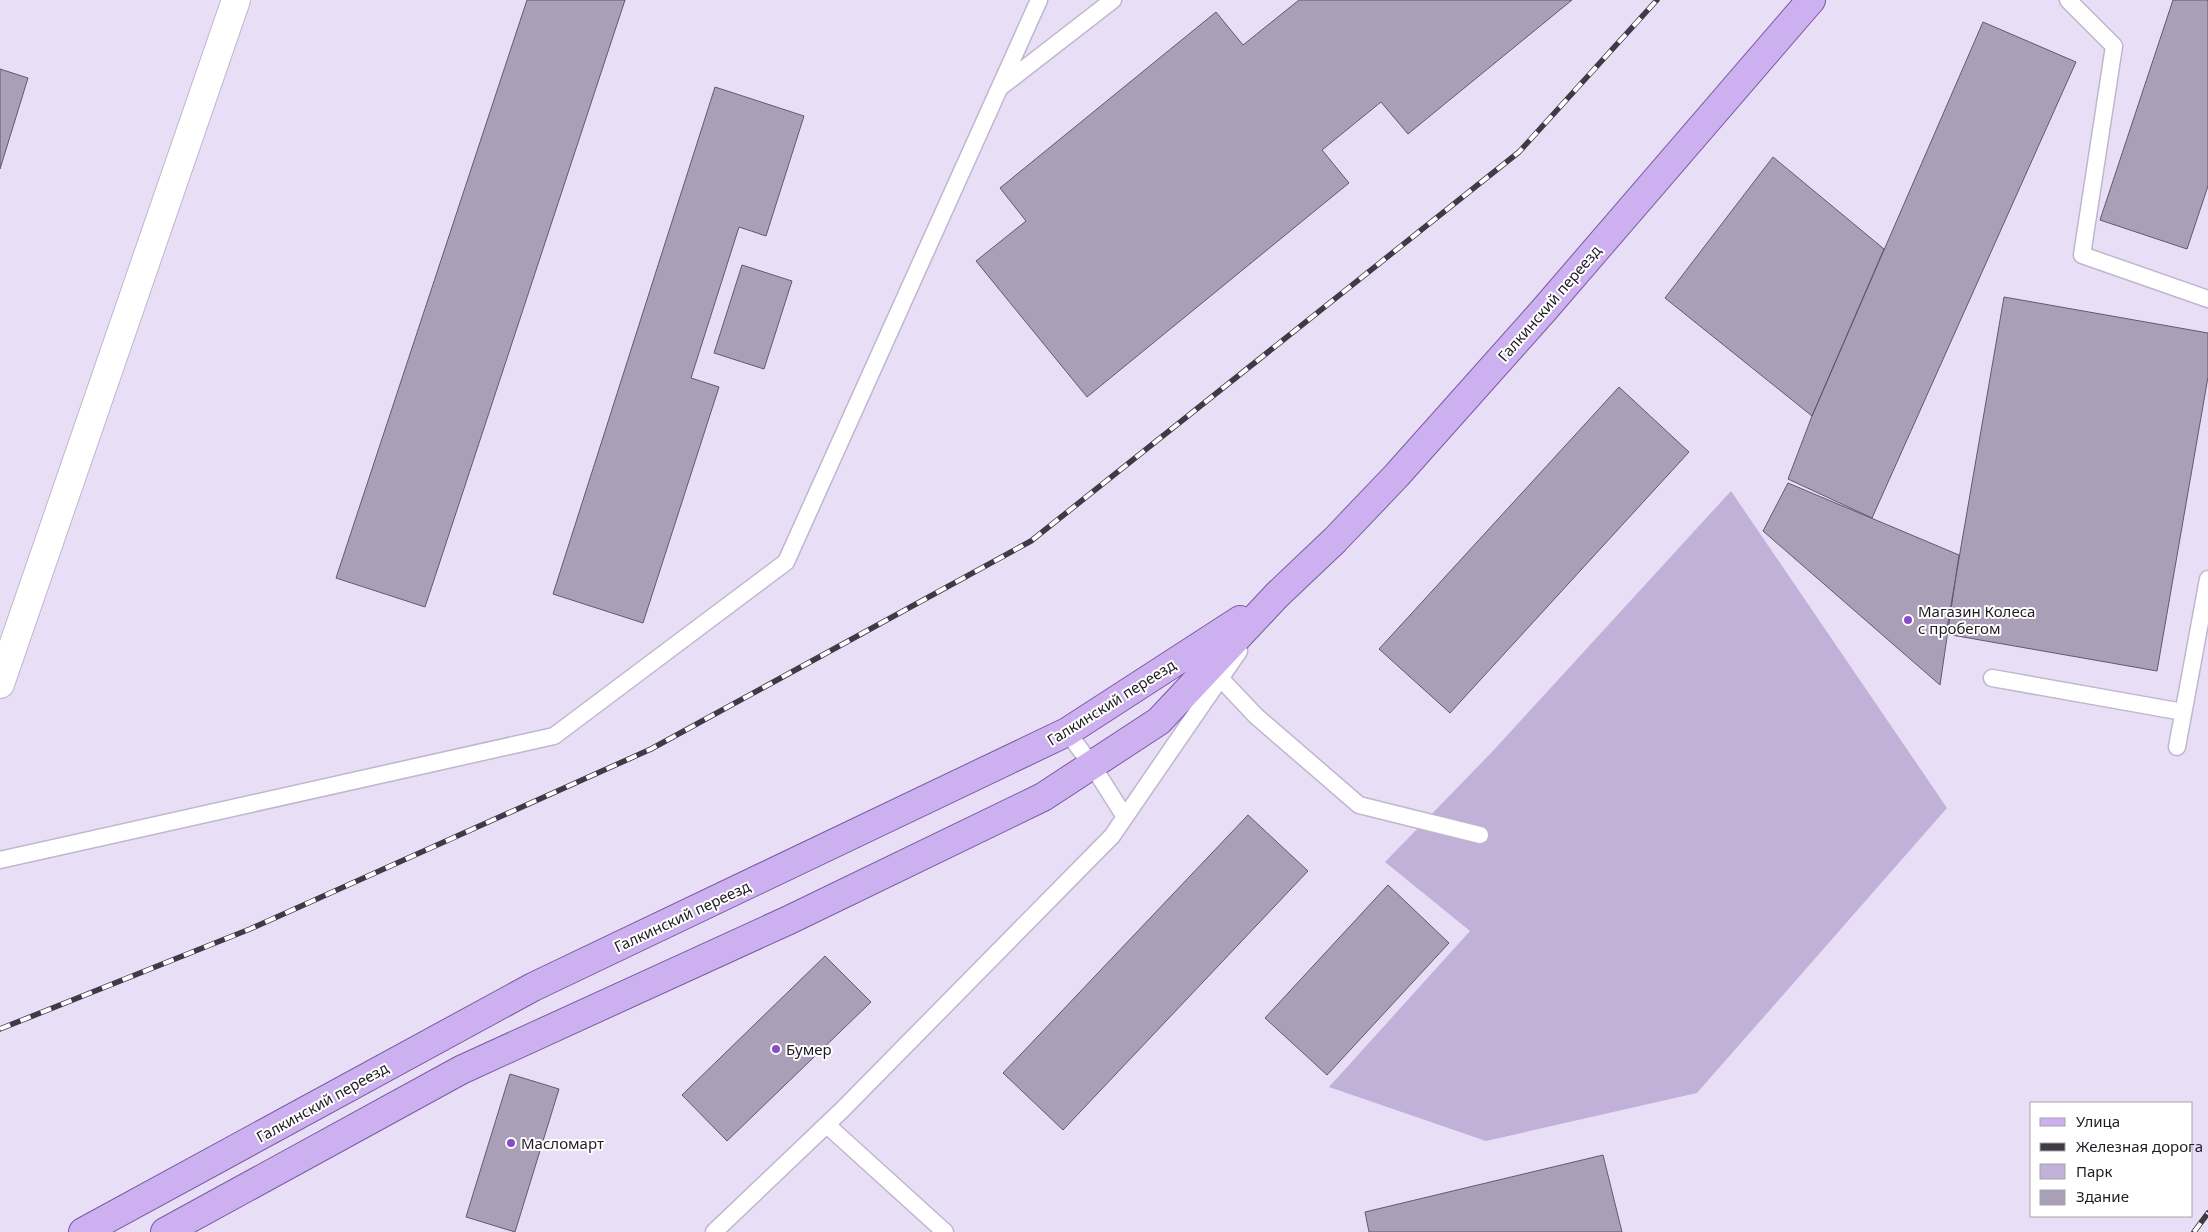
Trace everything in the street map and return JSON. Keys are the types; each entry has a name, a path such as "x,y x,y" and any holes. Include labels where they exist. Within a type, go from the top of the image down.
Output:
{"main road":[{"name":"Галкинский переезд","path":"177,1229 461,1070 789,920 1043,797 1158,721 1276,596 1335,540 1403,468 1544,310 1811,0"},
{"name":"Галкинский переезд","path":"83,1232 533,987 1067,732 1276,596"}],"street":[{"path":"0,684 236,0"}],"lane":[{"path":"0,860 554,736 786,562 1039,0"},
{"path":"1000,87 1113,0"},
{"path":"2068,0 2114,46 2082,255 2208,299"},
{"path":"2177,748 2208,578"},
{"path":"714,1232 827,1125 1112,836 1276,596"},
{"path":"1220,678 1256,716 1359,804 1480,835"},
{"path":"1992,678 2183,712"},
{"path":"1067,732 1092,764 1125,817"},
{"path":"827,1125 944,1232"}],"green space":[{"path":"1731,491 1947,808 1697,1093 1486,1141 1329,1087 1470,931 1385,862 1491,753"}],"building":[{"path":"527,0 625,0 425,607 336,578"},
{"path":"1299,0 1572,0 1408,134 1381,102 1322,150 1349,183 1087,397 976,261 1026,221 1000,188 1216,12 1243,45"},
{"path":"2173,0 2208,0 2208,186 2187,249 2100,220"},
{"path":"1983,22 2076,62 1872,518 1788,479 1812,416"},
{"path":"0,69 28,78 0,169"},
{"path":"715,87 804,116 766,236 739,227 691,378 719,387 643,623 553,594"},
{"path":"1773,157 1884,249 1812,416 1665,298"},
{"path":"742,265 792,281 764,369 714,353"},
{"path":"2004,297 2208,333 2208,377 2157,671 1946,634"},
{"path":"1619,387 1689,452 1450,713 1379,649"},
{"name":"Магазин Колеса с пробегом","path":"1788,483 1959,555 1940,685 1763,531"},
{"path":"1248,815 1308,871 1063,1130 1003,1073"},
{"path":"1388,885 1449,943 1327,1075 1265,1018"},
{"name":"Бумер","path":"825,956 871,1002 727,1141 682,1095"},
{"path":"510,1074 559,1089 515,1232 466,1217"},
{"path":"1603,1155 1622,1232 1369,1232 1365,1212"}],"railway":[{"path":"0,1029 250,929 651,749 1031,541 1519,152 1657,0"},
{"path":"2194,1232 2208,1213"}],"place":[{"name":"Магазин Колеса с пробегом","path":"1908,620"},
{"name":"Бумер","path":"776,1049"},
{"name":"Масломарт","path":"511,1143"}]}
